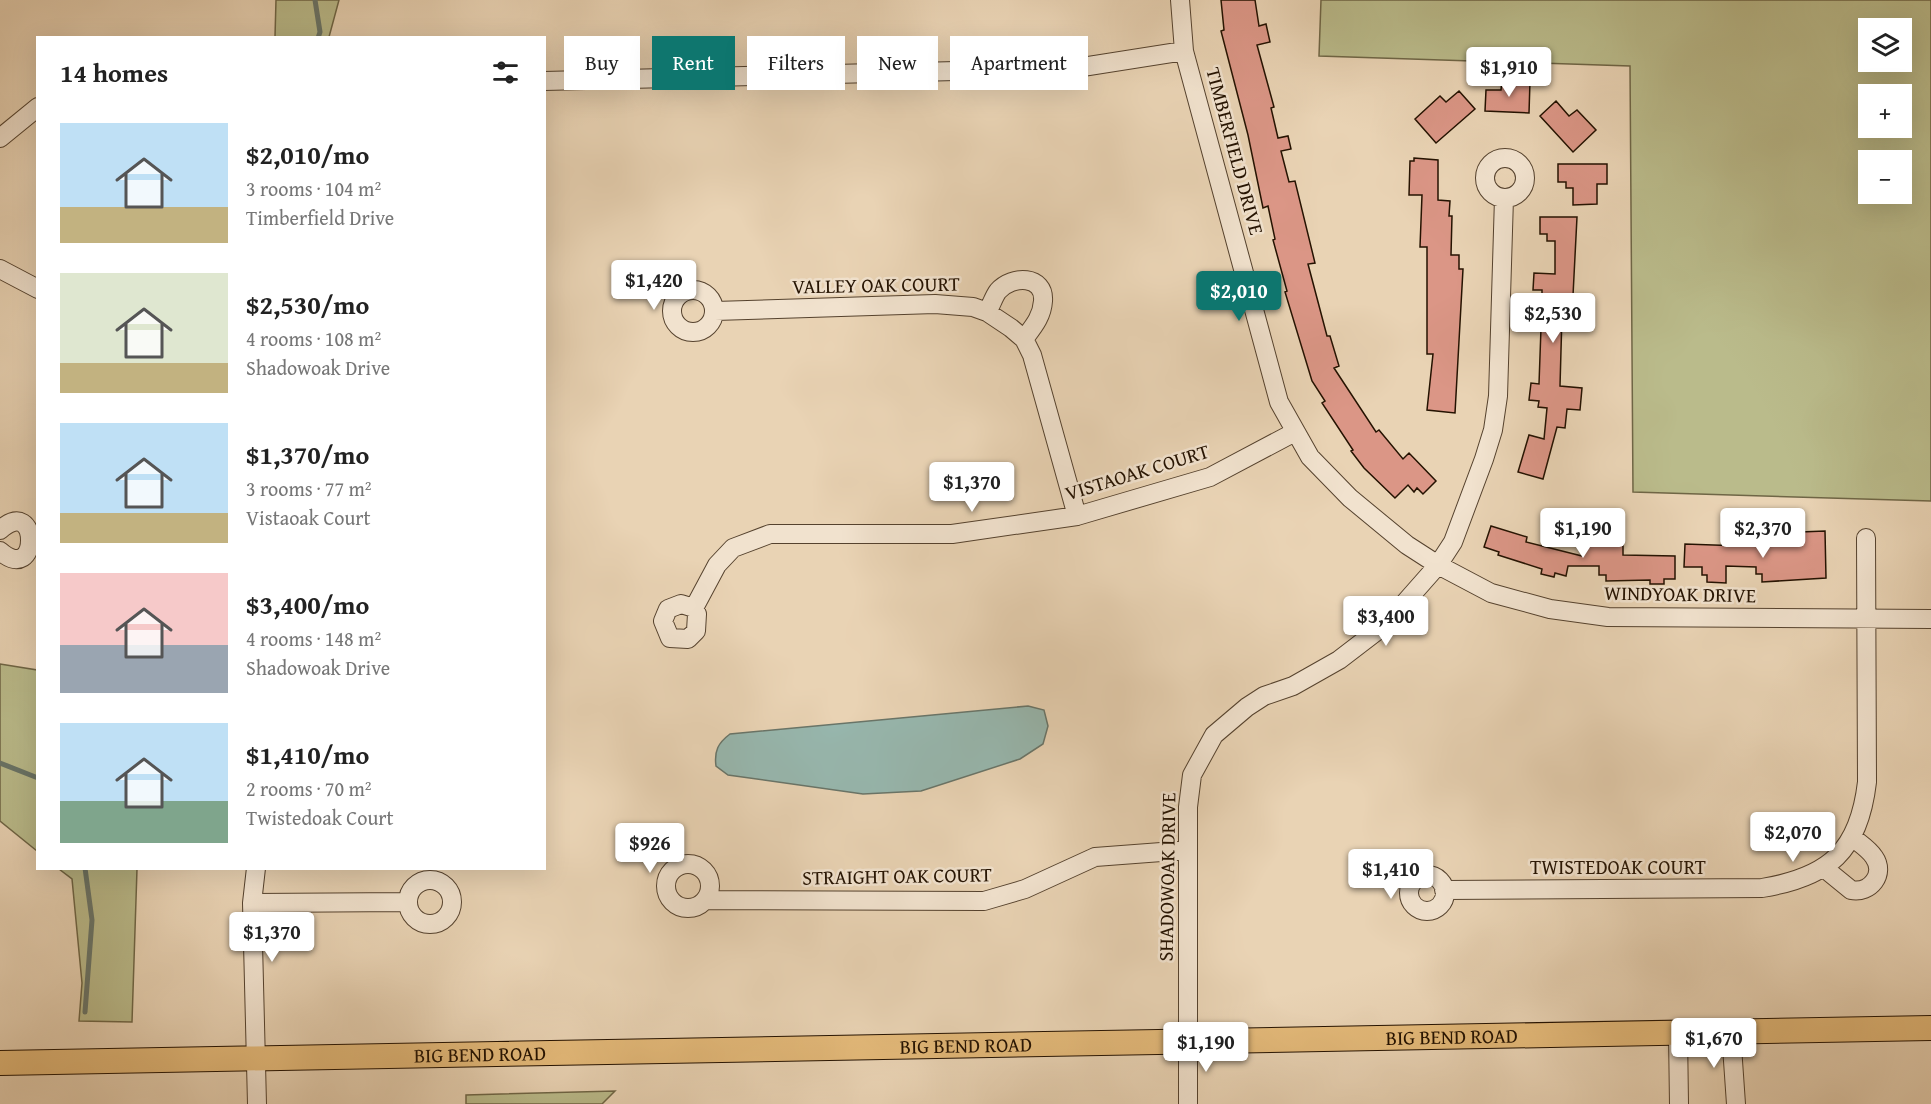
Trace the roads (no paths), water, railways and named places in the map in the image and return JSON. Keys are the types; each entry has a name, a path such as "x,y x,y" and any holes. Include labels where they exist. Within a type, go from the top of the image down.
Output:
{"main road":[{"name":"BIG BEND ROAD","path":"0,1063 1931,1028"}],"street":[{"name":"TIMBERFIELD DRIVE","path":"1180,0 1184,51 1279,402 1310,457 1350,498 1407,545 1438,566"},
{"path":"546,81 1076,68 1184,51"},
{"path":"0,138 16,122 36,108"},
{"name":"SHADOWOAK DRIVE","path":"1188,1104 1188,807 1192,775 1214,735 1264,696 1293,686 1339,660 1386,624 1438,566 1453,542 1493,430 1500,363 1504,198"},
{"path":"0,269 36,288"},
{"path":"987,312 998,291 1014,280 1025,278 1036,284 1044,299 1041,312 1024,339 1035,363 1077,516"},
{"name":"VALLEY OAK COURT","path":"715,311 935,303 973,307 987,312 1024,339"},
{"name":"VISTAOAK COURT","path":"694,608 717,566 733,548 770,534 952,534 1077,516 1210,477 1295,432"},
{"path":"0,551 9,557 19,557 28,551 32,540 24,525 12,522 1,528"},
{"name":"TWISTEDOAK COURT","path":"1444,890 1762,888 1800,879 1835,860 1852,837 1864,804 1867,782 1866,538"},
{"name":"WINDYOAK DRIVE","path":"1438,566 1491,593 1517,601 1608,617 1931,620"},
{"path":"1824,868 1851,890 1870,887 1878,872 1878,865 1870,852 1852,837"},
{"name":"STRAIGHT OAK COURT","path":"705,900 984,901 1025,889 1095,857 1188,850"},
{"path":"256,870 252,903 257,1104"},
{"path":"252,903 408,902"},
{"path":"1731,1032 1736,1104"},
{"path":"1678,1033 1679,1104"}],"water":[{"path":"1028,706 1044,710 1048,726 1043,744 1020,759 921,791 863,794 728,775 716,766 718,748 730,734"}],"waterway":[{"path":"315,0 319,36"},
{"path":"0,763 36,777"},
{"path":"85,870 92,920 85,1012"}]}
